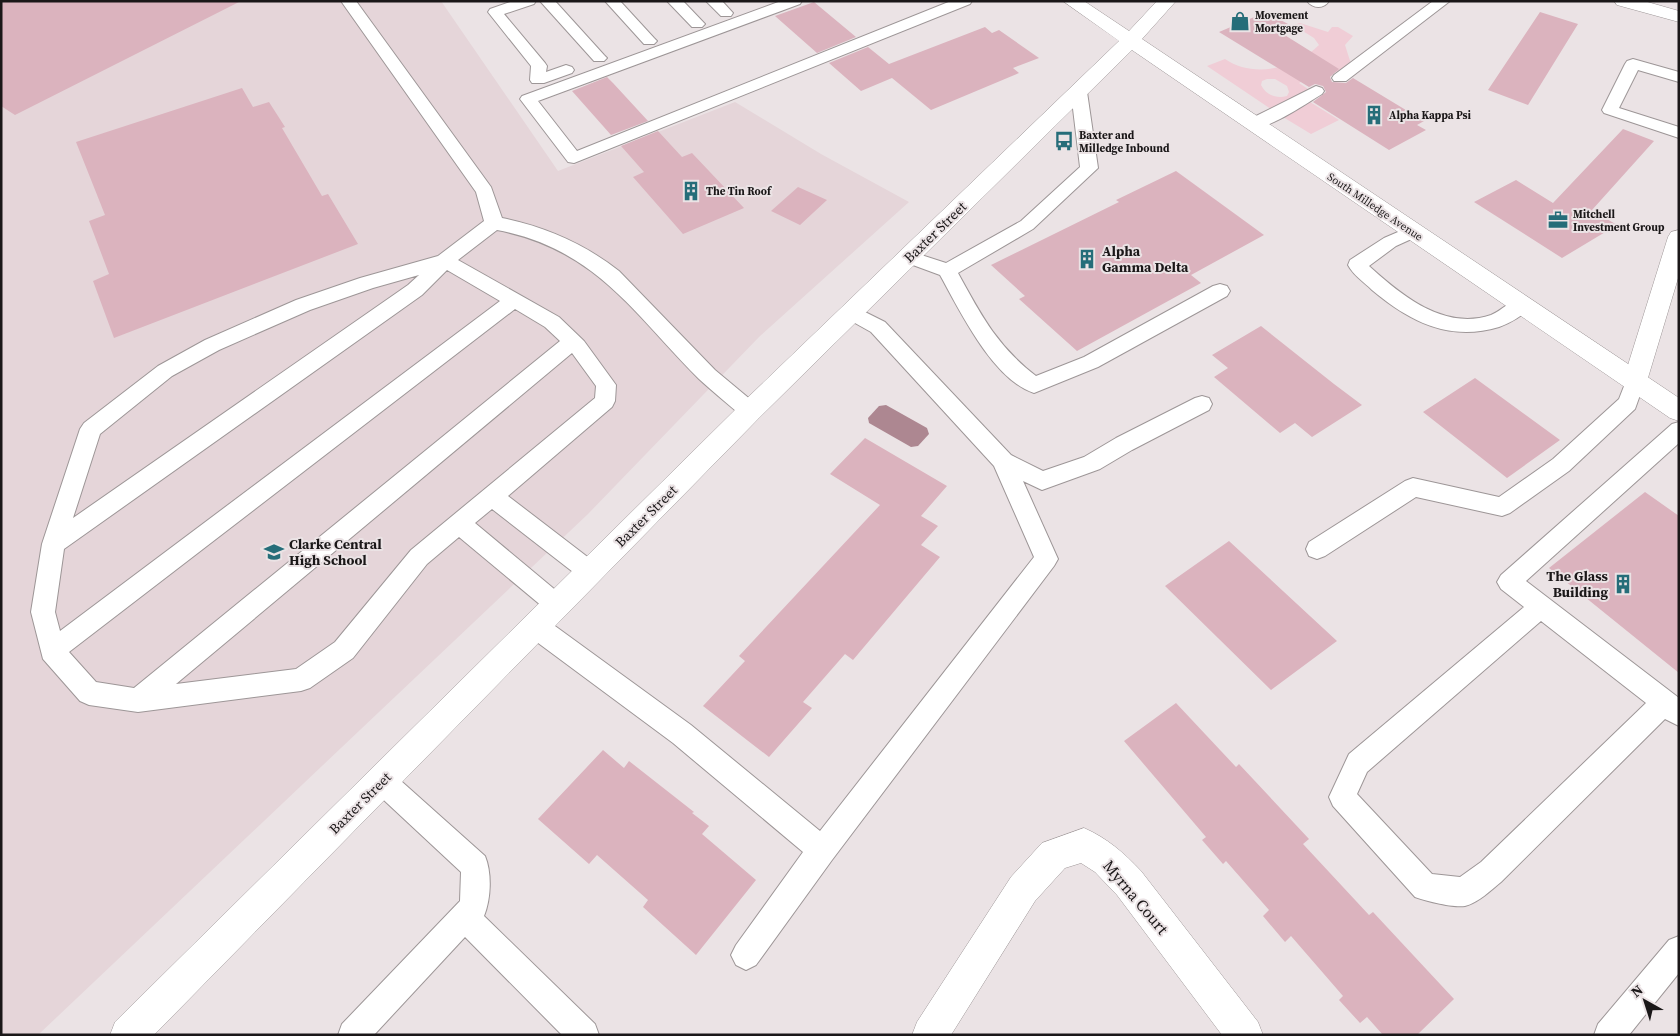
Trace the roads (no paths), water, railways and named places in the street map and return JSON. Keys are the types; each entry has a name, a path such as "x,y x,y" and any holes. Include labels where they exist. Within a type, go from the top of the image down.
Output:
{"main road":[{"name":"South Milledge Avenue","path":"1072,1 1679,411"},
{"name":"Baxter Street","path":"128,1035 750,411 1079,92 1167,1"},
{"path":"1623,1 1679,17"},
{"path":"1635,381 1679,237"},
{"name":"Myrna Court","path":"930,1035 1024,889 1054,855 1084,845 1107,860 1129,883 1245,1035"}],"lane":[{"path":"348,1 485,191 494,223"},
{"path":"529,1 495,12 539,66 538,80 760,1"},
{"path":"547,1 599,58"},
{"path":"612,1 649,41"},
{"path":"674,1 697,24"},
{"path":"713,1 726,13"},
{"path":"795,1 528,100 574,158 966,1"},
{"path":"1314,1 1320,3 1322,1"},
{"path":"1340,78 1444,1"},
{"path":"1679,77 1632,64 1610,110 1679,133"},
{"path":"947,271 1027,225 1090,168 1079,92"},
{"path":"1254,124 1316,92"},
{"path":"53,544 415,290 445,261 494,223 528,230 557,240 579,250 597,263 612,276 708,375 750,411"},
{"path":"1412,232 1390,242 1358,265 1385,291 1430,320 1460,327 1496,321 1521,305"},
{"path":"909,257 947,271 982,333 1011,367 1034,385 1091,362 1220,291"},
{"path":"445,261 514,300 552,322 572,342 606,385 605,401 419,557 344,650 301,680 138,700 89,693 52,651 43,612 53,544 91,429 165,371 212,345 303,305 367,283 445,261"},
{"path":"52,651 514,300"},
{"path":"746,954 822,850 1046,559 1003,461 878,327 853,313"},
{"path":"138,700 572,342"},
{"path":"1317,550 1414,487 1502,507 1561,465 1628,404 1635,381"},
{"path":"1003,461 1042,481 1092,463 1124,444 1202,404"},
{"path":"1540,607 1358,763 1342,797 1425,886 1464,892 1491,872 1671,708 1509,582 1672,434 1679,430"},
{"path":"492,496 590,572"},
{"path":"459,523 557,605"},
{"path":"535,626 682,734 822,850"},
{"path":"353,1035 474,907 475,866 382,781"},
{"path":"465,918 584,1035"},
{"path":"1608,1035 1679,950"}],"place":[{"name":"Movement Mortgage","path":"1240,21"},
{"name":"Alpha Kappa Psi","path":"1374,115"},
{"name":"Baxter and Milledge Inbound","path":"1064,141"},
{"name":"The Tin Roof","path":"691,191"},
{"name":"Mitchell Investment Group","path":"1558,220"},
{"name":"Alpha Gamma Delta","path":"1087,259"},
{"name":"Clarke Central High School","path":"274,552"},
{"name":"The Glass Building","path":"1623,584"}]}
